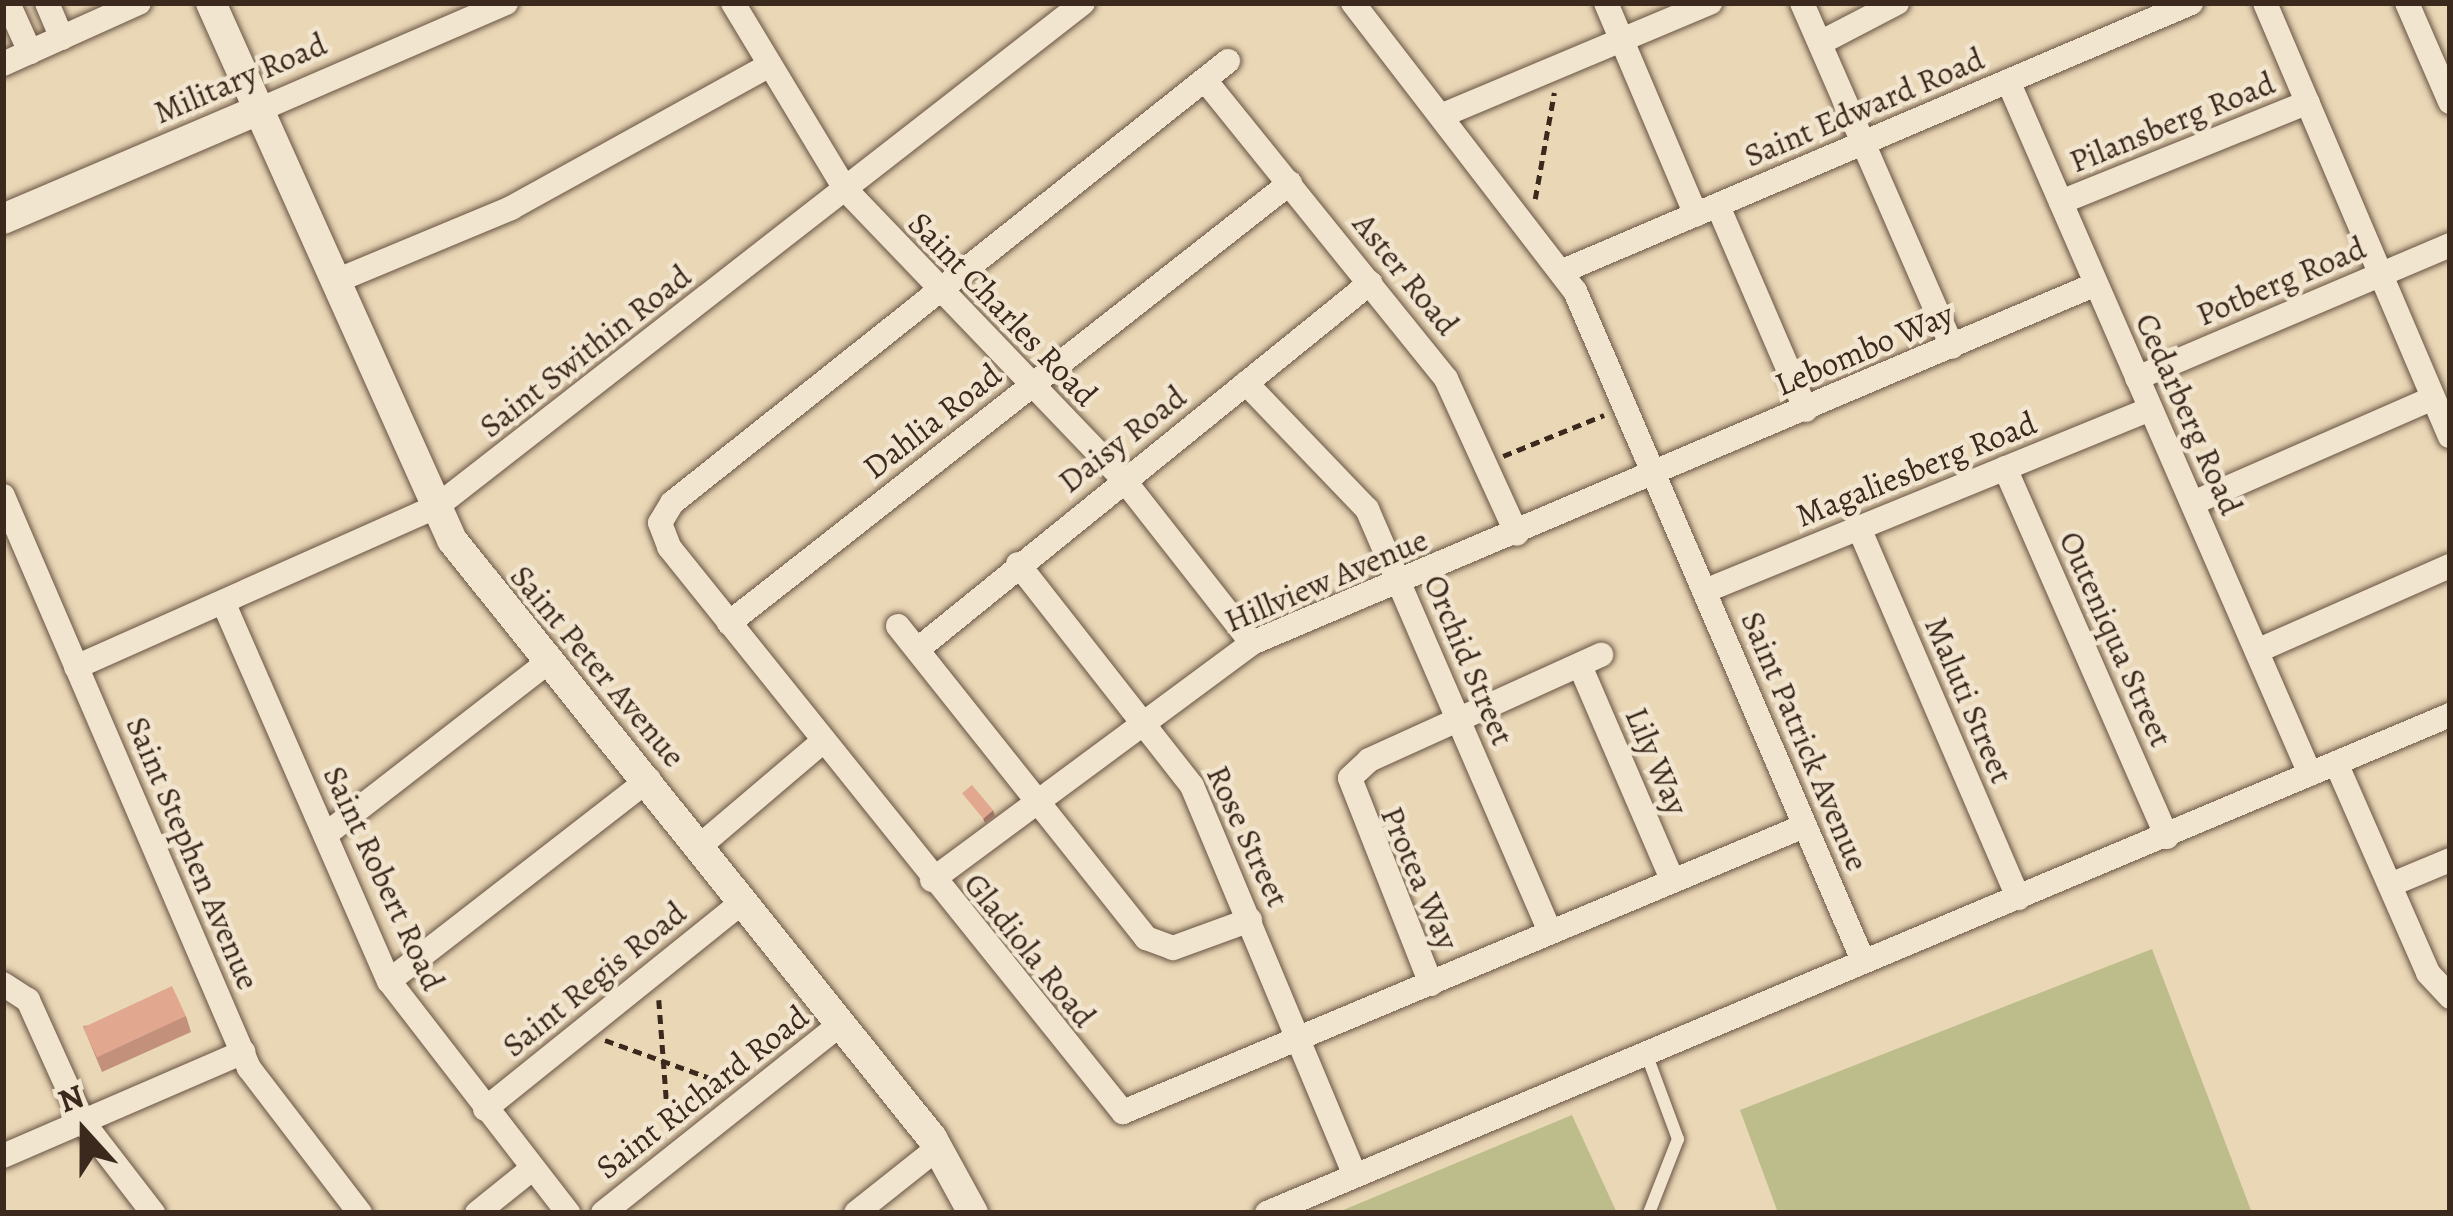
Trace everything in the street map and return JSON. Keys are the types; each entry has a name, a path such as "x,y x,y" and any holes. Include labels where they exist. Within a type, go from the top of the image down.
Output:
{"street":[{"path":"8,3 30,52"},
{"path":"46,3 62,38"},
{"path":"3,64 139,3"},
{"name":"Saint Peter Avenue","path":"211,3 436,507 497,607 649,779 939,1147 973,1213"},
{"name":"Military Road","path":"3,219 506,3"},
{"name":"Saint Charles Road","path":"733,3 846,190 934,292 1124,480 1252,643"},
{"name":"Saint Swithin Road","path":"76,667 436,507 1082,3"},
{"name":"Saint Patrick Avenue","path":"1353,3 1564,271 1627,405 1862,956"},
{"path":"1606,3 1806,410"},
{"path":"1443,115 1710,3"},
{"path":"1802,3 1952,346"},
{"path":"1820,43 1897,3"},
{"name":"Saint Edward Road","path":"1564,271 2191,3"},
{"path":"2265,3 2450,436"},
{"path":"2407,3 2450,102"},
{"path":"934,292 1228,61"},
{"path":"336,281 512,208 768,66"},
{"name":"Aster Road","path":"1205,80 1446,380 1517,534"},
{"name":"Cedarberg Road","path":"2008,81 2310,774"},
{"name":"Pilansberg Road","path":"2061,202 2308,103"},
{"name":"Dahlia Road","path":"729,623 1290,183"},
{"name":"Potberg Road","path":"2137,378 2450,245"},
{"name":"Daisy Road","path":"918,650 1018,564 1370,284"},
{"name":"Lebombo Way","path":"1657,474 2096,284"},
{"name":"Gladiola Road","path":"934,292 664,512 669,547 1114,1108 1144,1111 1672,879 1804,826"},
{"name":"Orchid Street","path":"1246,383 1358,496 1550,932"},
{"path":"2193,502 2433,398"},
{"name":"Magaliesberg Road","path":"1707,590 2150,409"},
{"name":"Outeniqua Street","path":"2005,468 2167,837"},
{"name":"Hillview Avenue","path":"932,880 1142,719 1252,643 1657,474"},
{"name":"Saint Stephen Avenue","path":"3,496 242,1052 360,1213"},
{"name":"Maluti Street","path":"1859,528 2018,898"},
{"name":"Rose Street","path":"1018,564 1192,785 1303,1041 1354,1173"},
{"path":"2257,651 2450,566"},
{"name":"Saint Robert Road","path":"224,604 389,981 568,1213"},
{"path":"898,626 1155,944 1185,946 1250,920"},
{"path":"326,835 547,662"},
{"name":"Lily Way","path":"1458,720 1591,662 1672,879"},
{"path":"1267,1213 1862,956 2167,837 2450,715"},
{"name":"Protea Way","path":"1431,984 1350,778 1458,720"},
{"path":"700,845 823,741"},
{"path":"2336,764 2390,885 2450,997"},
{"path":"389,981 649,779"},
{"path":"2390,885 2450,860"},
{"name":"Saint Regis Road","path":"485,1108 745,901"},
{"path":"3,984 28,1000 82,1122 153,1213"},
{"name":"Saint Richard Road","path":"603,1213 842,1024"},
{"path":"3,1156 242,1052"},
{"path":"856,1213 939,1147"},
{"path":"477,1213 532,1169"}],"lane":[{"path":"1644,1048 1678,1139 1648,1213"}],"path":[{"path":"1531,229 1560,66"},
{"path":"1487,462 1627,405"},
{"path":"655,973 676,1155"},
{"path":"580,1032 663,1057 751,1095"}],"green space":[{"path":"2152,949 2252,1213 1778,1213 1740,1110"},
{"path":"1572,1115 1617,1213 1336,1213"}],"building":[{"path":"972,785 993,810 983,819 962,793"},
{"path":"172,986 186,1016 97,1057 83,1027"}]}
